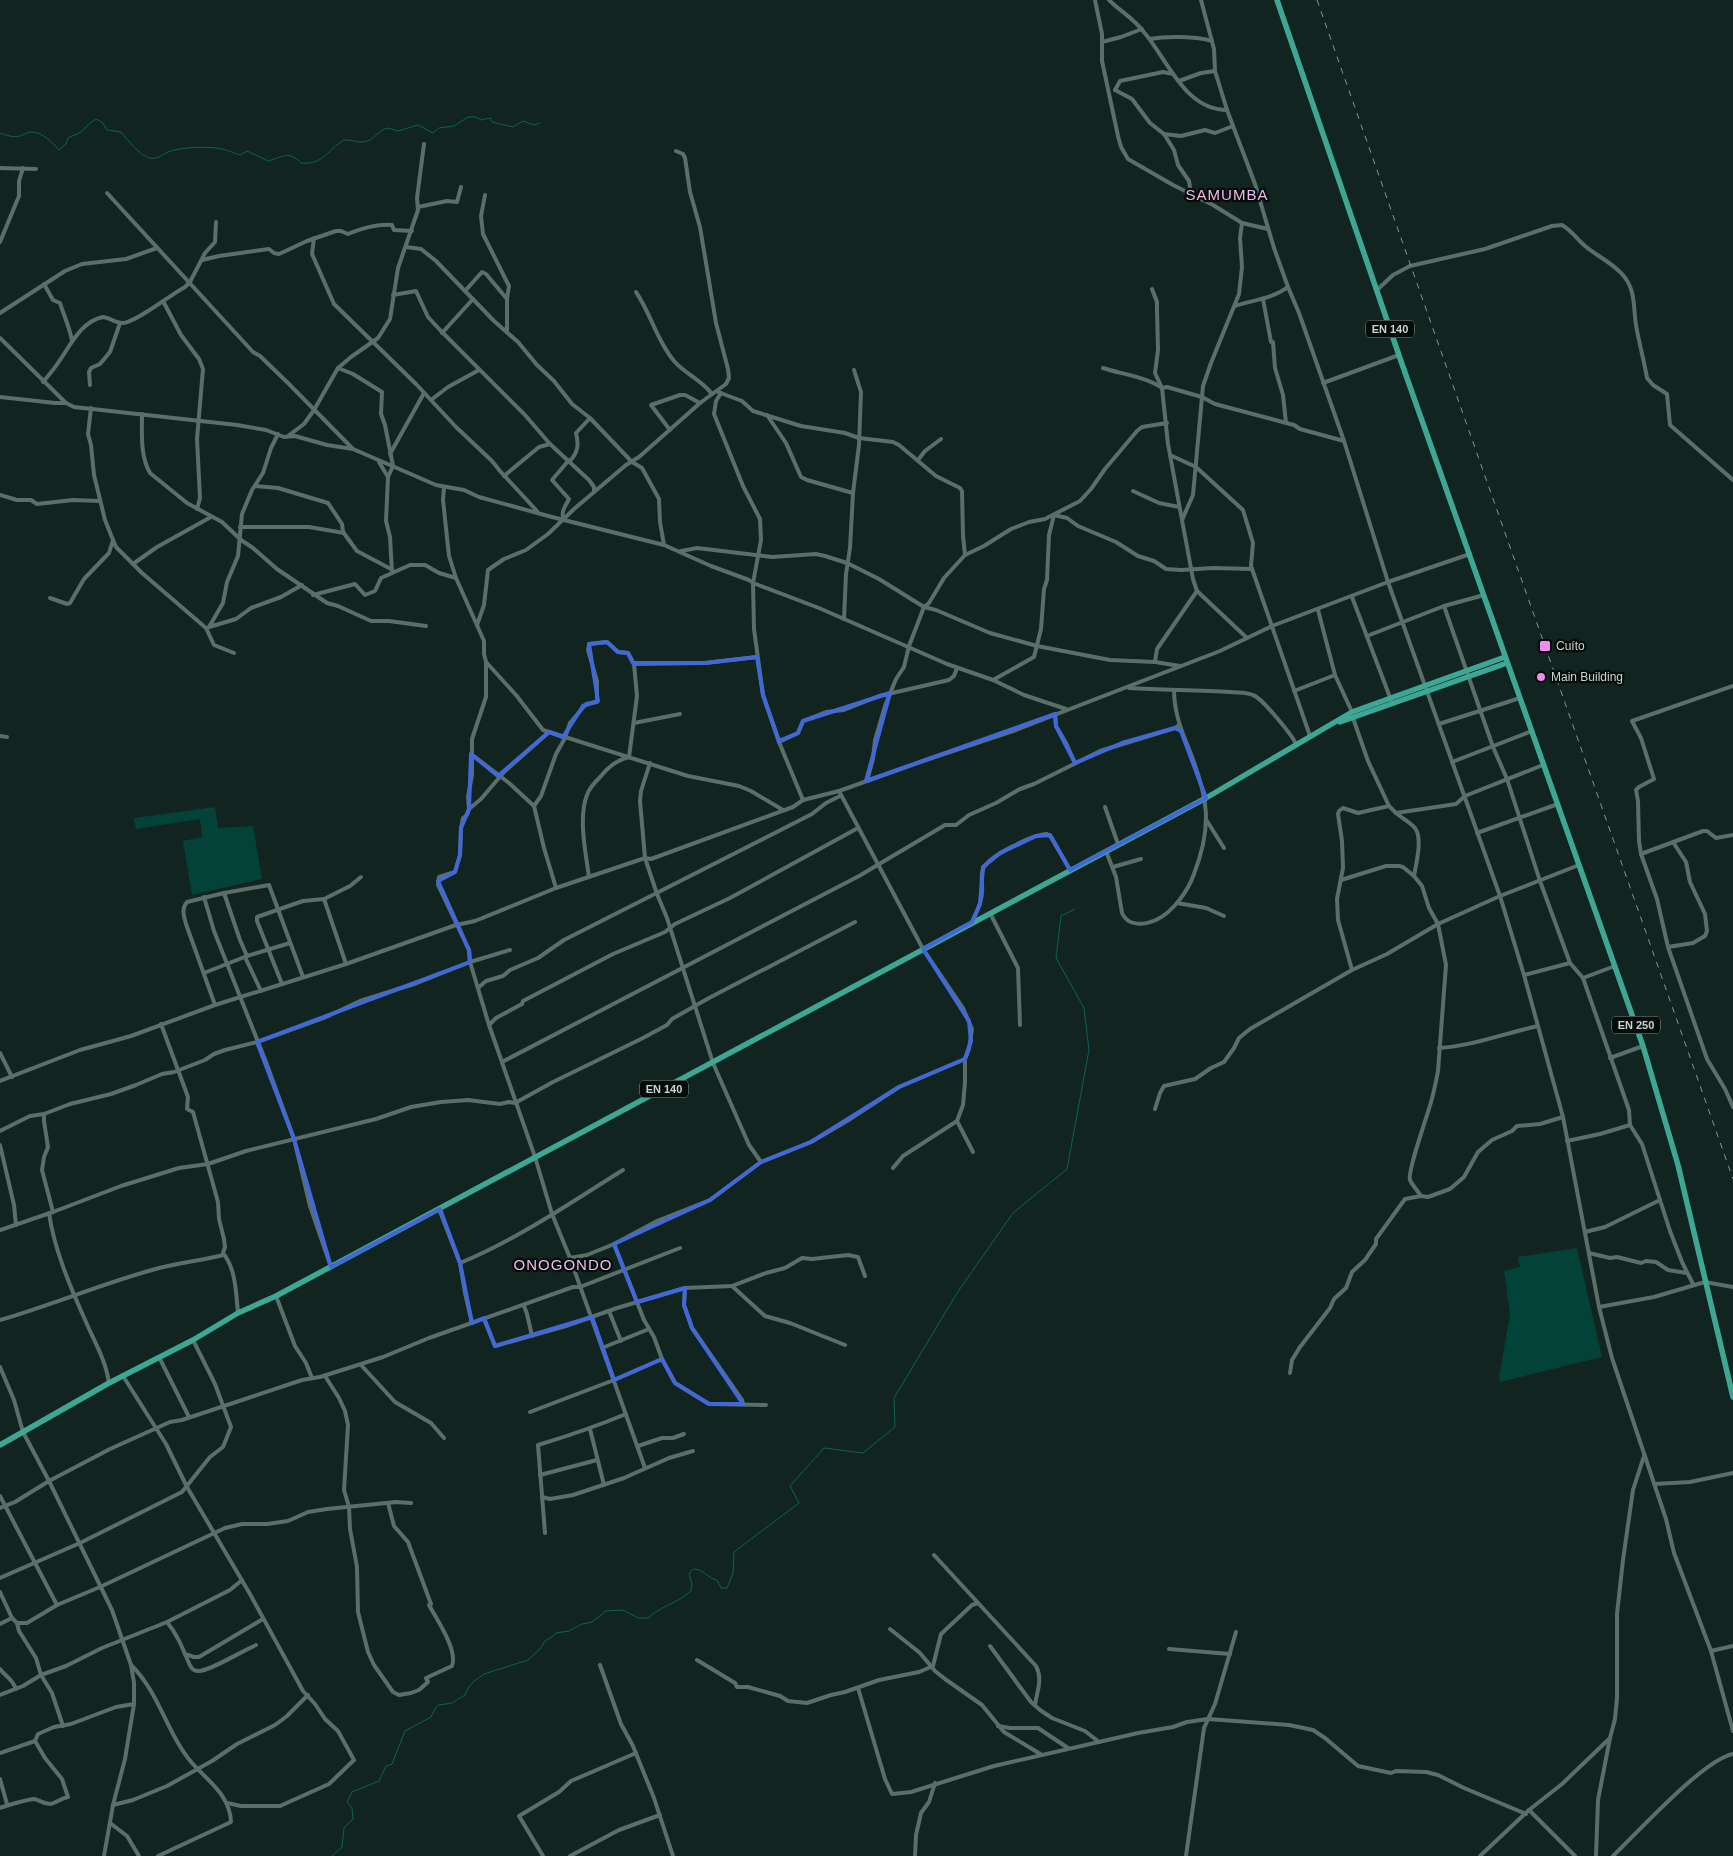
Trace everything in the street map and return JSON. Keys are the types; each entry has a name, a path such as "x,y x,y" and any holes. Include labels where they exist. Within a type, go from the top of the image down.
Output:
{"main road":[{"name":"EN 140","path":"0,1445 109,1383 160,1359 238,1313 276,1296 331,1267 1206,798 1325,727 1391,700 1506,660 1376,290 1277,0"},
{"name":"EN 250","path":"1506,660 1643,1046 1673,1148 1733,1397"}],"street":[{"path":"1095,0 1102,34 1102,61 1121,147 1128,159 1242,223 1268,229"},
{"path":"1108,0 1132,18 1142,29 1173,74 1191,94 1205,106 1218,110 1227,110"},
{"path":"1201,0 1214,49 1215,71 1227,110 1344,441 1388,582 1500,896 1524,975 1562,1117 1599,1307 1612,1358 1666,1519 1674,1553 1711,1651 1733,1731"},
{"path":"1102,42 1142,29"},
{"path":"1150,39 1160,37 1200,37 1212,41"},
{"path":"1109,94 1115,90 1120,82 1163,72 1169,68"},
{"path":"1179,81 1201,73 1215,71"},
{"path":"1163,72 1173,74"},
{"path":"1115,90 1132,100 1150,123 1164,134 1174,150 1178,165 1189,181 1190,193"},
{"path":"1164,134 1181,136 1205,130 1215,133 1233,126"},
{"path":"288,436 304,424 338,368 373,342 382,333 390,319 398,268 412,231 418,207 417,198 424,144"},
{"path":"477,625 484,604 488,570 500,561 526,550 564,520 574,509 700,403 716,393 726,384 729,378 716,323 700,227 690,192 685,158 683,154 676,151"},
{"path":"0,168 36,169"},
{"path":"0,242 18,196 19,181 23,168"},
{"path":"418,207 447,201 457,202 461,187"},
{"path":"108,193 253,352 260,356 353,449"},
{"path":"485,195 481,226 488,245 508,283 507,332"},
{"path":"43,382 72,342 89,324 101,317 127,322 150,310 185,287 190,282 206,251 215,242 216,222"},
{"path":"1182,520 1193,495 1202,397 1211,363 1235,306 1241,284 1240,238 1242,223"},
{"path":"202,260 269,249 278,254 314,238 339,230 348,234 367,227 392,225 394,230 412,231"},
{"path":"1376,290 1393,275 1410,266 1485,249 1552,226 1562,225 1569,229 1585,246 1608,260 1622,273 1634,297 1636,323 1647,378 1653,385 1667,394 1670,425 1733,480"},
{"path":"314,238 312,254 331,300 456,427 492,460 504,476 541,514"},
{"path":"406,247 420,249 427,254 518,342 537,365 554,381 572,404 590,418 632,462 642,468 660,504 660,522 664,545"},
{"path":"0,314 44,284 76,266 126,259 157,248"},
{"path":"465,291 482,272 486,274 507,299"},
{"path":"44,284 53,300 60,303 70,329 72,342"},
{"path":"1235,306 1273,296 1288,287"},
{"path":"1152,289 1157,302 1158,350 1155,372 1162,388 1170,455 1191,569 1197,591 1247,638"},
{"path":"393,295 416,291 428,316 442,333 525,415 550,444 592,484 594,493"},
{"path":"636,292 670,356 679,366 716,393 742,401 753,411 801,426 845,433 859,438 893,442 906,450 936,476 960,488 962,491 965,555"},
{"path":"442,333 473,299"},
{"path":"1263,299 1271,342 1273,342 1277,378 1283,395 1286,424"},
{"path":"163,301 181,335 196,353 202,365 197,439 200,498 197,510"},
{"path":"90,385 89,372 91,368 100,364 110,352 120,322"},
{"path":"0,338 43,382 66,403 74,407 251,427 327,445 353,449 444,487 464,490 541,514 664,545 711,566 909,646 957,668 993,680 1024,695 1066,710"},
{"path":"1324,383 1399,355"},
{"path":"338,368 382,390 380,414 385,425 393,466 388,477 386,521 390,537 391,571"},
{"path":"1103,368 1145,379 1162,388 1167,387 1202,397 1214,404 1344,441"},
{"path":"431,400 448,387 479,370"},
{"path":"844,619 847,563 850,548 859,438 860,392 854,370"},
{"path":"390,454 424,393"},
{"path":"716,393 714,414 743,486 753,502 760,519 761,540 753,583 754,630 757,657 763,695 802,800"},
{"path":"670,430 651,405 680,394 700,403"},
{"path":"0,397 66,403"},
{"path":"91,408 88,434 100,501 104,520 116,547 133,564 208,628 214,646 234,652"},
{"path":"142,414 144,458 150,472 172,492 197,510 222,522 277,569 327,603 364,619 426,626"},
{"path":"767,415 786,443 801,477 853,493"},
{"path":"564,520 563,511 569,499 552,480 576,455 578,446 576,433 590,418"},
{"path":"867,781 874,759 875,740 890,693 904,667 909,646 924,607 929,604 944,578 965,555 984,546 1011,529 1035,520 1045,519 1080,501 1137,431 1142,427 1166,423"},
{"path":"208,628 224,601 228,582 238,556 242,514 255,486 263,474 271,448 278,434"},
{"path":"918,460 925,451 941,439"},
{"path":"504,476 539,447 550,444"},
{"path":"1170,455 1196,467 1223,490 1246,514 1253,543 1252,569 1310,736"},
{"path":"379,461 388,477"},
{"path":"255,486 278,488 328,503 342,524 344,533 358,552 391,571"},
{"path":"444,487 443,500 448,556 484,641 486,697 472,739 472,774 468,798 468,814 463,818 460,854 455,872 442,876 438,881 440,892 468,950 488,1025 536,1157 552,1214 592,1317 645,1468"},
{"path":"1133,491 1159,503 1179,507"},
{"path":"0,495 18,500 31,500 38,504 73,500 100,501"},
{"path":"1054,515 1067,518 1082,528 1116,542 1138,556 1154,561 1166,569 1252,569"},
{"path":"993,680 1034,657 1047,580 1050,535 1054,515"},
{"path":"133,564 212,517"},
{"path":"240,527 309,527 344,533"},
{"path":"50,598 67,604 70,603 84,579 109,553 113,540"},
{"path":"677,551 685,552 698,548 757,556 783,557 816,554 847,563 895,588 924,607 990,632 1037,646 1110,660 1155,662 1180,666"},
{"path":"0,1081 12,1078 80,1050 132,1036 215,1005 346,964 456,925 475,921 556,888 645,858 651,859 793,807 802,800 839,791 1016,730 1128,688 1272,626 1388,582 1470,554"},
{"path":"313,595 355,584 364,595 375,591 381,578 391,571 418,564 456,578"},
{"path":"208,628 236,619 251,608 280,597 302,585"},
{"path":"1155,662 1156,649 1197,591"},
{"path":"1367,636 1444,606 1484,595"},
{"path":"1352,597 1391,700"},
{"path":"1444,606 1493,747 1507,779 1540,881 1570,963 1583,978 1629,1110 1630,1125 1642,1144 1670,1231 1693,1284"},
{"path":"1318,610 1336,675 1353,715 1368,762 1389,806 1415,828 1417,833 1418,859 1414,876"},
{"path":"534,806 541,796 556,754 565,738 570,723 586,704 597,702 597,681 588,650 589,644 607,642 618,652 628,653 634,664 637,696 629,757"},
{"path":"634,664 706,663 757,657"},
{"path":"486,662 516,695 539,725 549,732 688,776 739,786 783,810"},
{"path":"779,742 798,733 803,721 826,712 844,710 879,696 952,679 957,668"},
{"path":"1294,691 1336,675"},
{"path":"1733,686 1632,720 1654,778 1636,790 1641,854 1657,899 1668,947 1707,1059 1725,1089 1733,1107"},
{"path":"1128,688 1202,690 1253,695 1266,705 1290,732 1296,744"},
{"path":"1106,850 1113,867 1122,913 1124,917 1133,923 1139,924 1156,920 1166,914 1188,888 1196,869 1207,821 1206,798 1179,725 1174,690"},
{"path":"1439,724 1520,698"},
{"path":"634,723 680,714"},
{"path":"1056,714 1058,731 1075,763"},
{"path":"502,1062 784,916 879,865 945,825 956,824 1020,789 1100,751 1175,728 1179,725"},
{"path":"1175,728 1181,731"},
{"path":"1452,762 1532,731"},
{"path":"468,809 476,804 517,759 523,756 549,732"},
{"path":"0,736 8,737"},
{"path":"471,754 509,783 534,806 556,888"},
{"path":"589,877 583,820 586,795 606,769 618,760 629,757"},
{"path":"650,763 641,791 640,801 645,858 667,918 713,1063 749,1145 760,1162"},
{"path":"1396,813 1456,804 1465,796 1543,764"},
{"path":"839,791 923,949 946,981 972,1029 964,1059 965,1090 962,1098 963,1105 957,1121 903,1156 893,1168"},
{"path":"478,988 486,981 523,966 564,940 812,814 826,803 840,796"},
{"path":"1477,833 1558,804"},
{"path":"1352,970 1339,928 1337,899 1341,880 1342,850 1338,814 1339,811 1346,808 1350,812 1358,813 1389,806"},
{"path":"1105,807 1118,844"},
{"path":"1207,821 1224,848"},
{"path":"488,1025 524,1001 590,968 613,954 665,932 669,928 730,898 754,883 858,828"},
{"path":"1641,854 1703,831 1716,838 1733,835"},
{"path":"972,922 980,904 982,892 981,873 983,867 1000,853 1036,836 1047,834 1051,837 1070,870"},
{"path":"1668,947 1693,943 1705,936 1708,931 1705,914 1690,882 1686,862 1673,842"},
{"path":"1113,867 1140,859"},
{"path":"1155,1109 1164,1086 1195,1079 1224,1062 1243,1033 1352,970 1386,954 1438,924 1500,896 1579,865"},
{"path":"1341,880 1379,868 1403,867 1422,886 1438,924 1446,965 1435,1087 1416,1146 1410,1176 1410,1181 1421,1196"},
{"path":"282,984 257,916 303,901 324,898 350,886 361,878"},
{"path":"215,1005 183,913 184,905 187,902 269,885 303,977"},
{"path":"224,893 246,956 261,991"},
{"path":"204,898 226,964 294,1139 310,1206 331,1267"},
{"path":"324,898 346,964"},
{"path":"1177,903 1206,908 1224,916"},
{"path":"990,913 1018,968 1020,1025"},
{"path":"0,1230 121,1186 180,1168 208,1164 246,1151 376,1119 411,1107 468,1100 500,1104 515,1103 553,1082 643,1038 709,998 855,922"},
{"path":"204,974 246,956 290,943"},
{"path":"0,1131 30,1116 44,1114 70,1104 136,1085 205,1060 225,1050 257,1042 326,1017 360,1001 417,983 470,962 510,950"},
{"path":"1524,975 1570,963"},
{"path":"1583,978 1615,966"},
{"path":"161,1024 188,1097 187,1109 193,1112 220,1209 219,1219 224,1239 224,1255 231,1266 235,1282 238,1313"},
{"path":"1439,1048 1467,1045 1538,1026"},
{"path":"1610,1058 1643,1046"},
{"path":"0,1053 12,1078"},
{"path":"570,1258 587,1255 614,1244 657,1221 710,1200 760,1162 811,1142 900,1087 964,1059"},
{"path":"44,1114 48,1148 42,1170 51,1213 55,1245 107,1369 109,1383"},
{"path":"1290,1372 1292,1360 1300,1347 1330,1308 1334,1299 1346,1288 1352,1272 1365,1260 1376,1244 1376,1239 1405,1199 1421,1196 1428,1197 1450,1190 1464,1177 1478,1152 1492,1140 1512,1131 1517,1126 1540,1124 1562,1117"},
{"path":"957,1121 973,1152"},
{"path":"1567,1141 1630,1125"},
{"path":"0,1145 14,1205 16,1224"},
{"path":"460,1262 485,1252 552,1214 623,1170"},
{"path":"1585,1232 1605,1227 1660,1200"},
{"path":"439,1209 460,1262 472,1323"},
{"path":"614,1244 662,1359 675,1383 709,1404 766,1405"},
{"path":"0,1508 104,1452 170,1422 312,1378 326,1376 484,1318 524,1306 573,1287 580,1287 624,1268 636,1266 680,1248"},
{"path":"1589,1253 1641,1263 1646,1261 1656,1262 1668,1270 1687,1273"},
{"path":"0,1320 31,1312 85,1291 154,1269 224,1255"},
{"path":"484,1318 495,1346 685,1288 732,1286 785,1268 802,1258 858,1257 865,1276"},
{"path":"1599,1307 1647,1299 1693,1284 1706,1282 1733,1287"},
{"path":"732,1286 765,1316 790,1323 845,1345"},
{"path":"685,1288 684,1305 692,1328 743,1404"},
{"path":"276,1296 295,1346 312,1378"},
{"path":"524,1306 532,1336"},
{"path":"609,1311 621,1341"},
{"path":"602,1348 649,1328"},
{"path":"0,1578 80,1543 182,1492 210,1457 223,1447 231,1427 204,1360 193,1340"},
{"path":"160,1359 189,1417"},
{"path":"530,1412 614,1380 662,1359"},
{"path":"361,1364 395,1402 430,1422 444,1438"},
{"path":"0,1368 14,1400 23,1432 80,1543 124,1641 131,1665 134,1683 134,1704 125,1759 113,1805 104,1856"},
{"path":"123,1376 166,1444 186,1486 242,1580 302,1691 308,1695 325,1719 338,1731 354,1760 329,1784 280,1806 241,1806 228,1803"},
{"path":"326,1376 345,1411 348,1425 344,1490 349,1507 350,1529 357,1567 358,1612 368,1652 387,1687 398,1695 404,1695 425,1687 428,1682 426,1678 452,1666 454,1661 445,1634 429,1605 431,1604 412,1551 408,1542 394,1526 388,1503"},
{"path":"545,1533 538,1445 590,1429 626,1414"},
{"path":"590,1429 604,1485"},
{"path":"638,1446 662,1438 673,1438 684,1434"},
{"path":"542,1497 550,1499 573,1495 693,1451"},
{"path":"1596,1856 1598,1800 1615,1719 1617,1698 1617,1614 1623,1560 1633,1490 1644,1456"},
{"path":"540,1475 597,1460"},
{"path":"1654,1484 1690,1482 1733,1473"},
{"path":"0,1496 57,1605"},
{"path":"0,1592 12,1618 18,1623 26,1623 57,1605 100,1587 214,1532 242,1524 267,1524 288,1521 308,1512 388,1503 411,1503"},
{"path":"934,1555 1036,1666 1039,1683 1035,1705"},
{"path":"0,1695 24,1686 41,1675 66,1666 102,1648 124,1641 167,1622 230,1590 242,1580"},
{"path":"697,1660 735,1683 738,1687 748,1687 778,1697 780,1696 793,1702 811,1703 831,1694 858,1688 880,1680 919,1672 932,1666 937,1654 936,1648 941,1634 972,1605 978,1602"},
{"path":"0,1624 12,1618"},
{"path":"185,1654 199,1657 263,1620"},
{"path":"167,1622 172,1628 191,1668 199,1671 209,1670 222,1661 256,1645"},
{"path":"18,1623 19,1631 36,1658 41,1675 52,1693 63,1726"},
{"path":"890,1629 912,1646 945,1679 982,1705 998,1726 1011,1737 1042,1756"},
{"path":"1186,1856 1204,1728 1215,1704 1236,1632"},
{"path":"990,1646 1035,1705 1047,1715 1085,1731 1099,1742"},
{"path":"1711,1651 1733,1646"},
{"path":"1169,1649 1230,1654"},
{"path":"131,1665 137,1670 154,1697 175,1740 228,1803 231,1822 158,1856"},
{"path":"600,1665 621,1724 636,1753 660,1815 673,1856"},
{"path":"0,1669 3,1674 9,1676 16,1689"},
{"path":"858,1688 885,1779 892,1794 903,1794 981,1769 1042,1756 1068,1748 1173,1727 1187,1722 1208,1719 1289,1725 1313,1730 1326,1738 1358,1766 1391,1773 1396,1771 1431,1773 1528,1812 1575,1856"},
{"path":"113,1805 133,1800 167,1786 198,1769 237,1744 275,1725 308,1695"},
{"path":"0,1753 35,1741 38,1734 54,1726 71,1724 116,1707 134,1704"},
{"path":"54,1726 60,1718"},
{"path":"998,1726 1038,1728 1068,1748"},
{"path":"1480,1856 1562,1784 1610,1738"},
{"path":"0,1808 7,1804 14,1805 33,1799 43,1803 51,1803 68,1797 62,1779 45,1758 35,1741"},
{"path":"544,1856 519,1816 559,1792 571,1781 636,1753"},
{"path":"1613,1856 1685,1786 1717,1760 1733,1754"},
{"path":"0,1779 7,1804"},
{"path":"915,1856 916,1835 921,1812 929,1802 935,1784"},
{"path":"570,1856 619,1830 660,1815"},
{"path":"110,1823 127,1836 140,1856"}],"highlighted area":[{"path":"607,642 618,652 628,653 633,663 705,663 757,657 763,695 779,741 798,733 803,721 890,693 866,781 1055,714 1056,726 1075,763 1122,743 1175,728 1181,731 1206,798 1070,870 1050,835 1036,836 1000,853 983,867 980,904 972,922 923,949 969,1021 971,1041 965,1059 899,1087 811,1142 761,1162 710,1200 614,1244 637,1302 685,1288 684,1305 692,1328 743,1404 709,1404 675,1383 662,1359 614,1380 592,1317 495,1346 484,1318 472,1323 460,1263 440,1209 331,1267 294,1139 257,1042 470,962 469,950 438,881 455,872 460,855 461,828 469,809 471,754 498,776 549,732 563,737 583,706 598,701 589,644"}],"green space":[{"path":"215,807 218,828 253,826 262,879 192,895 183,841 202,837 200,819 136,829 134,818"},
{"path":"1577,1248 1602,1357 1500,1382 1499,1377 1510,1314 1504,1271 1520,1267 1518,1257"}],"waterway":[{"path":"0,133 15,137 36,132 47,138 59,150 66,144 68,138 81,132 96,119 102,122 107,130 121,132 138,151 150,158 156,158 176,150 203,147 222,149 240,155 247,151 268,161 282,156 289,156 301,163 309,163 325,156 344,140 364,142 388,128 398,131 418,125 433,133 439,128 454,126 468,117 476,117 481,120 490,118 492,122 513,127 523,121 534,125 540,123"},
{"path":"332,1856 342,1847 344,1828 353,1819 352,1808 347,1802 352,1792 379,1781 386,1766 392,1764 405,1731 431,1717 436,1707 452,1703 465,1695 474,1681 484,1674 528,1660 540,1649 545,1641 556,1633 569,1631 582,1624 592,1622 606,1611 623,1610 638,1618 648,1618 691,1591 692,1584 689,1574 693,1569 700,1570 717,1580 721,1588 727,1588 733,1573 734,1552 799,1503 790,1486 824,1448 863,1453 895,1427 894,1398 957,1293 1013,1213 1067,1169 1089,1050 1084,1008 1056,958 1061,916 1075,909"}],"railway":[{"path":"1317,0 1733,1179"}],"place":[{"name":"Cuíto","path":"1545,646"},
{"name":"Main Building","path":"1541,677"}],"district":[{"name":"SAMUMBA","path":"1227,195"},
{"name":"ONOGONDO","path":"563,1265"}]}
